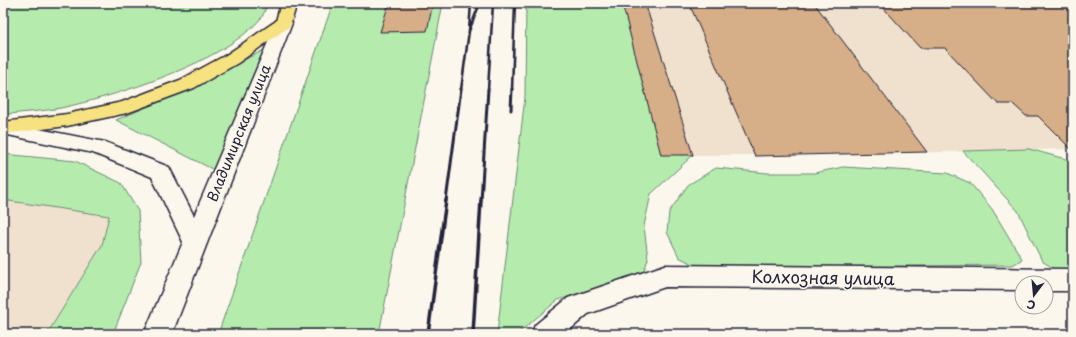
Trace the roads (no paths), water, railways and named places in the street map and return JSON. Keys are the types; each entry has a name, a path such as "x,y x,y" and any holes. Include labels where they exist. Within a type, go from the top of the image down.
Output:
{"main road":[{"path":"3,128 68,120 127,107 187,84 232,59 284,23 289,3"}],"street":[{"name":"Владимирская улица","path":"158,334 284,23"},
{"path":"3,128 98,147 161,172 195,242"},
{"name":"Колхозная улица","path":"545,334 578,306 665,276 1073,280"}],"railway":[{"path":"469,31 471,3"},
{"path":"469,31 480,3"},
{"path":"488,90 493,3"},
{"path":"512,90 515,3"},
{"path":"461,90 469,31"},
{"path":"446,201 461,89"},
{"path":"481,201 488,89"},
{"path":"511,110 512,89"},
{"path":"428,334 446,200"},
{"path":"473,334 481,200"}]}
